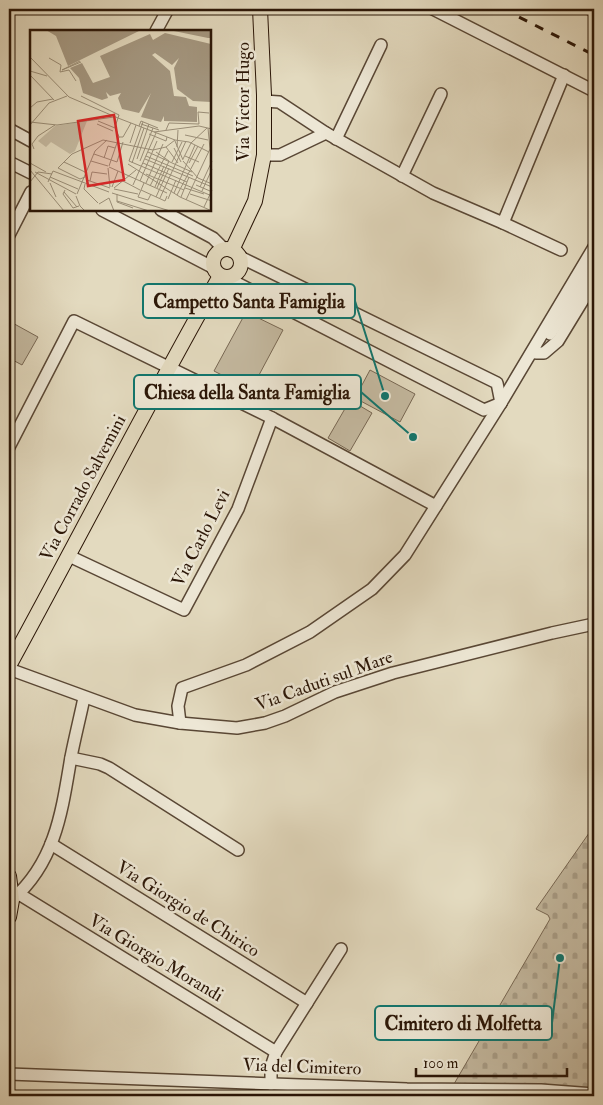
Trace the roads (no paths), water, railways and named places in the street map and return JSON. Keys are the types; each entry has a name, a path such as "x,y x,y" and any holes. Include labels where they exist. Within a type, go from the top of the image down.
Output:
{"main road":[{"name":"Via Victor Hugo","path":"232,252 255,201 264,155 260,9"},
{"path":"232,252 241,261 239,271 236,274 220,274 215,256 232,252"},
{"name":"Via Corrado Salvemini","path":"9,668 220,274"},
{"path":"9,876 15,897 9,917"}],"street":[{"path":"157,30 168,9"},
{"path":"433,9 594,91"},
{"path":"590,9 594,11"},
{"path":"264,155 280,155 331,136 381,45"},
{"path":"503,223 564,75"},
{"path":"402,176 441,94"},
{"path":"264,101 279,102 331,136 433,193 561,250"},
{"path":"9,129 30,140"},
{"path":"9,162 30,172"},
{"path":"9,235 30,194"},
{"path":"104,211 220,274 484,410 501,403 536,353 594,247"},
{"path":"163,211 213,238 232,252 497,383 501,403"},
{"path":"180,723 178,706 182,688 246,665 310,632 372,589 405,555 546,333 594,267"},
{"path":"536,353 544,353 558,341 594,282"},
{"path":"9,447 14,426 74,321 272,418 436,506"},
{"name":"Via Carlo Levi","path":"69,556 184,610 238,509 272,418"},
{"name":"Via Caduti sul Mare","path":"9,668 84,698 135,715 180,723 236,728 265,723 285,716 335,692 393,673 594,624"},
{"path":"15,897 27,887 40,867 56,832 84,698"},
{"path":"71,758 100,764 109,768 238,850"},
{"name":"Via Giorgio de Chirico","path":"51,844 307,1003"},
{"name":"Via Giorgio Morandi","path":"15,897 276,1052"},
{"path":"271,1084 271,1067 276,1052 340,949"},
{"name":"Via del Cimitero","path":"9,1074 407,1089 541,1090 594,1094"}],"railway":[{"path":"503,9 594,55"}],"place":[{"name":"Campetto Santa Famiglia","path":"385,396"},
{"name":"Chiesa della Santa Famiglia","path":"413,437"},
{"name":"Cimitero di Molfetta","path":"560,958"}]}
